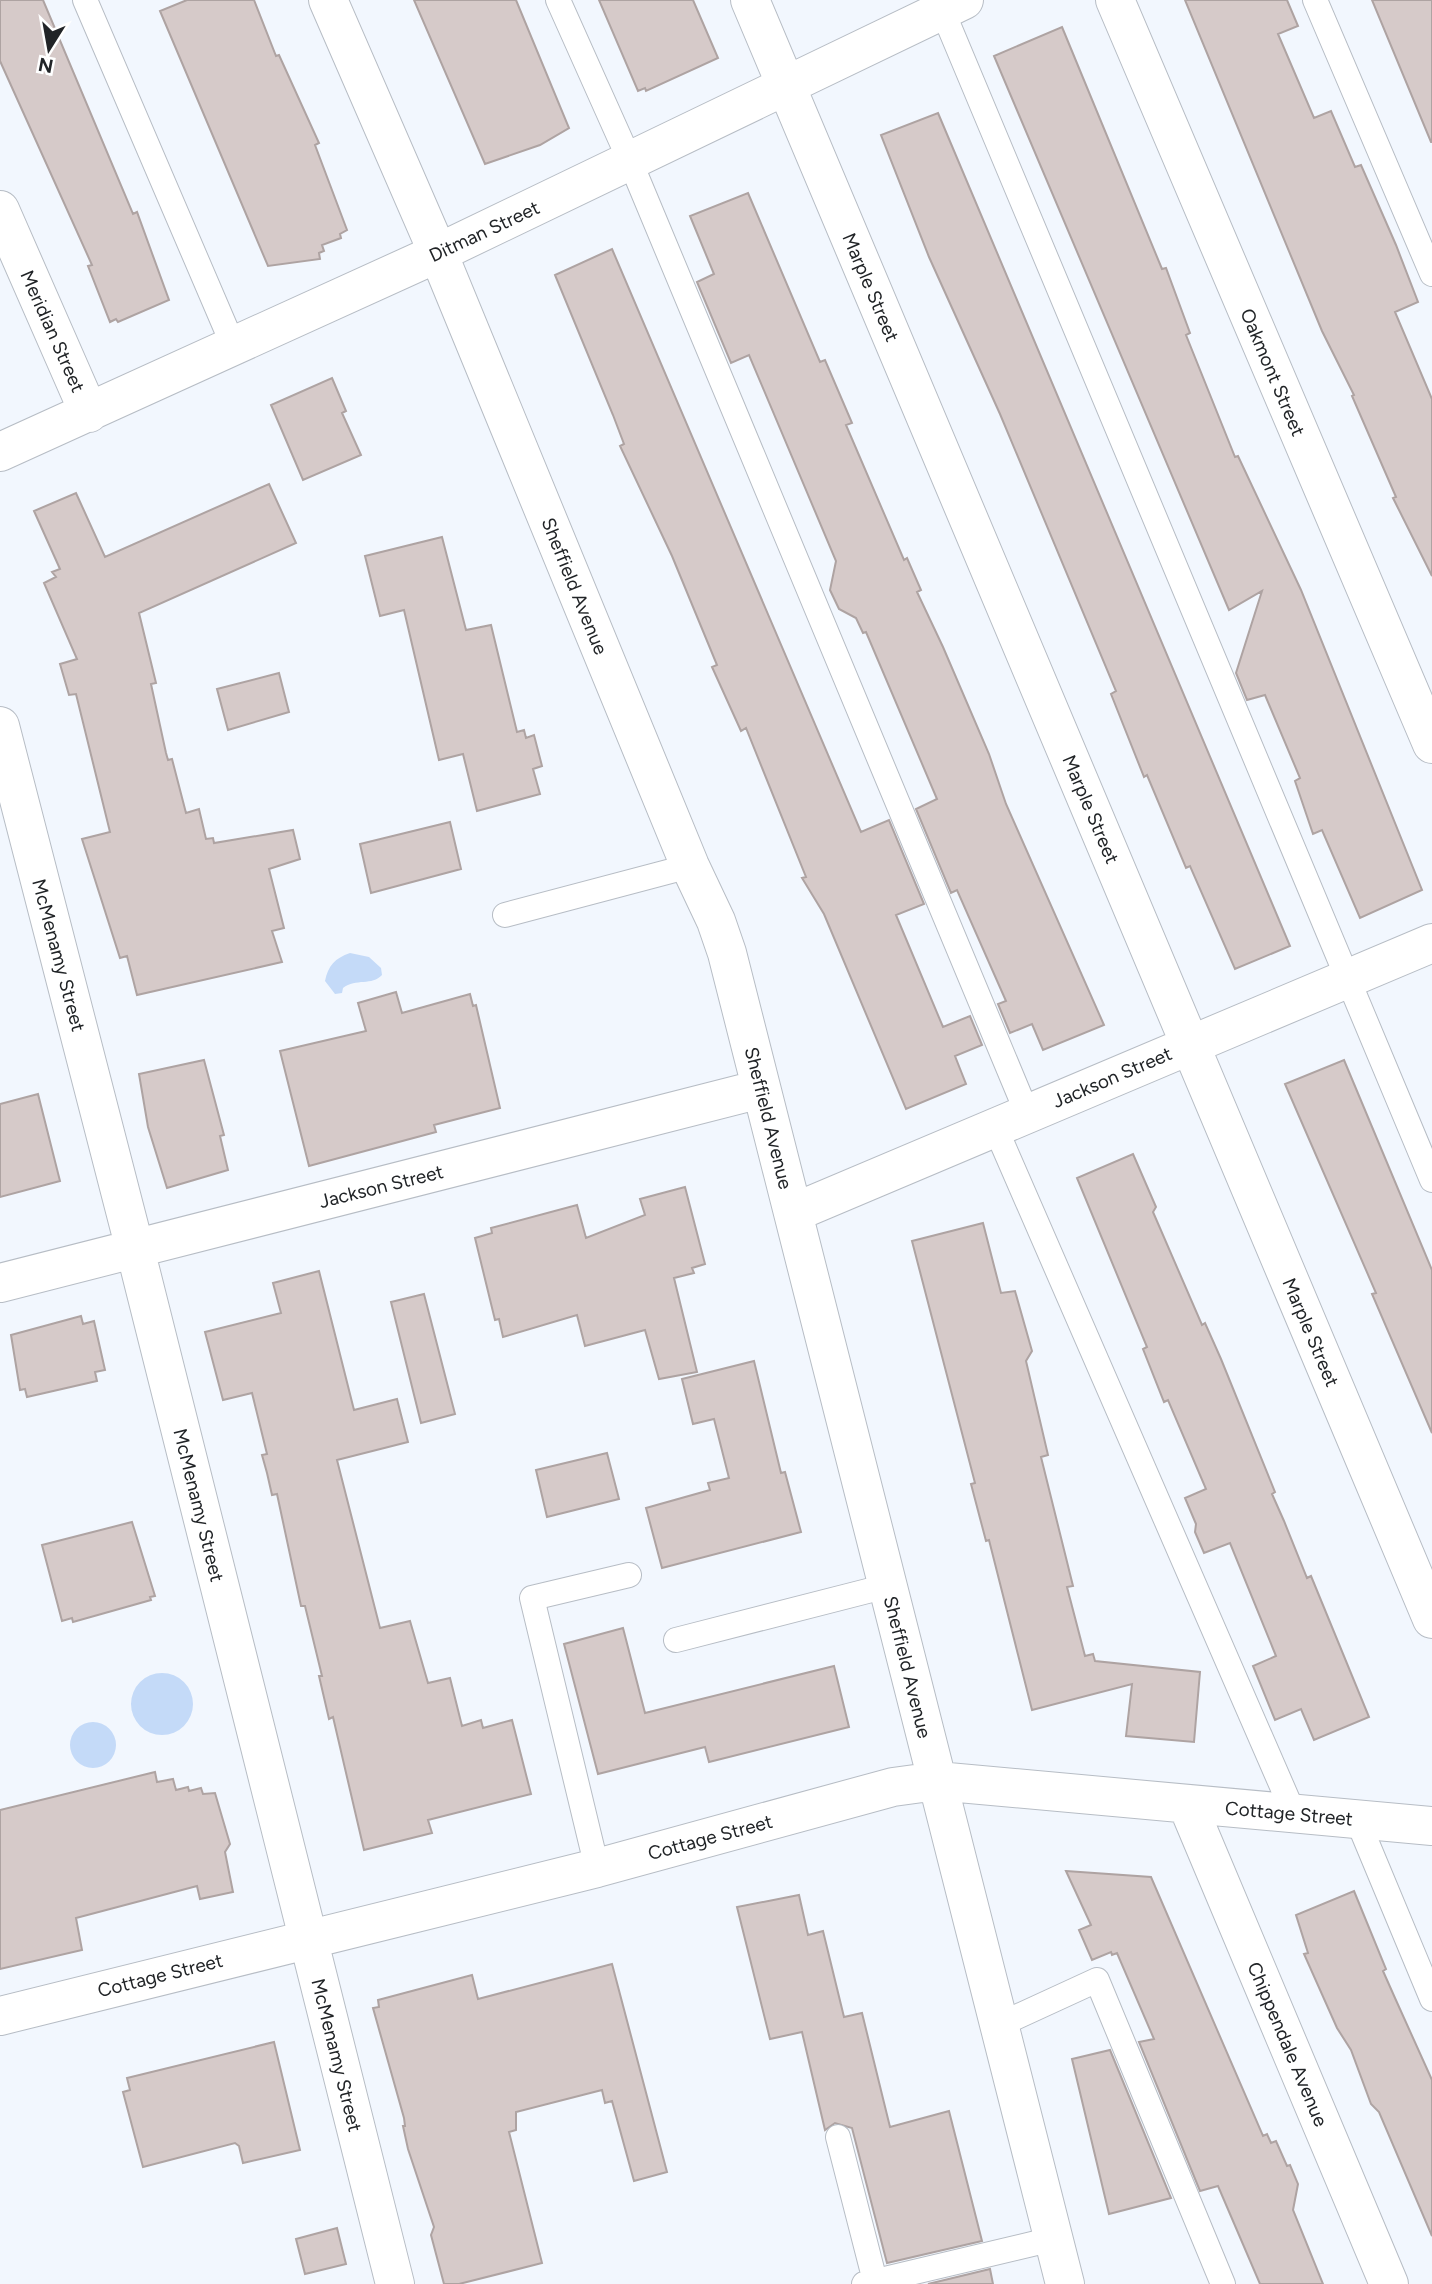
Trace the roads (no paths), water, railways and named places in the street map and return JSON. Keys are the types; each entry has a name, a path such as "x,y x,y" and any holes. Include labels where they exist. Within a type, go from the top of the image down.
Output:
{"street":[{"name":"Sheffield Avenue","path":"328,0 438,253 727,953 1065,2284"},
{"name":"Marple Street","path":"750,0 1432,1619"},
{"name":"Oakmont Street","path":"1115,0 1432,744"},
{"name":"Ditman Street","path":"0,452 438,253 948,4"},
{"name":"Meridian Street","path":"0,210 89,413"},
{"name":"McMenamy Street","path":"0,726 135,1249 395,2284"},
{"name":"Jackson Street","path":"793,1213 1432,943"},
{"name":"Jackson Street","path":"0,1283 761,1088"},
{"name":"Cottage Street","path":"0,2016 597,1868 892,1787 937,1781 1432,1826"},
{"name":"Chippendale Avenue","path":"1187,1804 1389,2284"}],"lane":[{"path":"85,0 233,345"},
{"path":"558,0 630,161 1011,1120 1294,1814"},
{"path":"1315,0 1432,274"},
{"path":"948,4 1432,1180"},
{"path":"505,915 690,866"},
{"path":"597,1868 532,1598 629,1575"},
{"path":"676,1640 887,1586"},
{"path":"1357,1819 1432,1998"},
{"path":"999,2025 1097,1980 1223,2284"},
{"path":"838,2137 869,2283 1053,2239"}],"water":[{"path":"350,953 369,957 381,968 382,975 374,980 348,985 343,988 342,993 335,994 325,981 326,976 333,963"},
{"path":"156,1673 168,1673 184,1682 191,1692 191,1716 184,1726 168,1735 156,1735 145,1730 136,1721 131,1710 131,1698 136,1687 145,1678"},
{"path":"93,1722 109,1729 116,1745 109,1761 93,1768 77,1761 70,1745 77,1729"}]}
